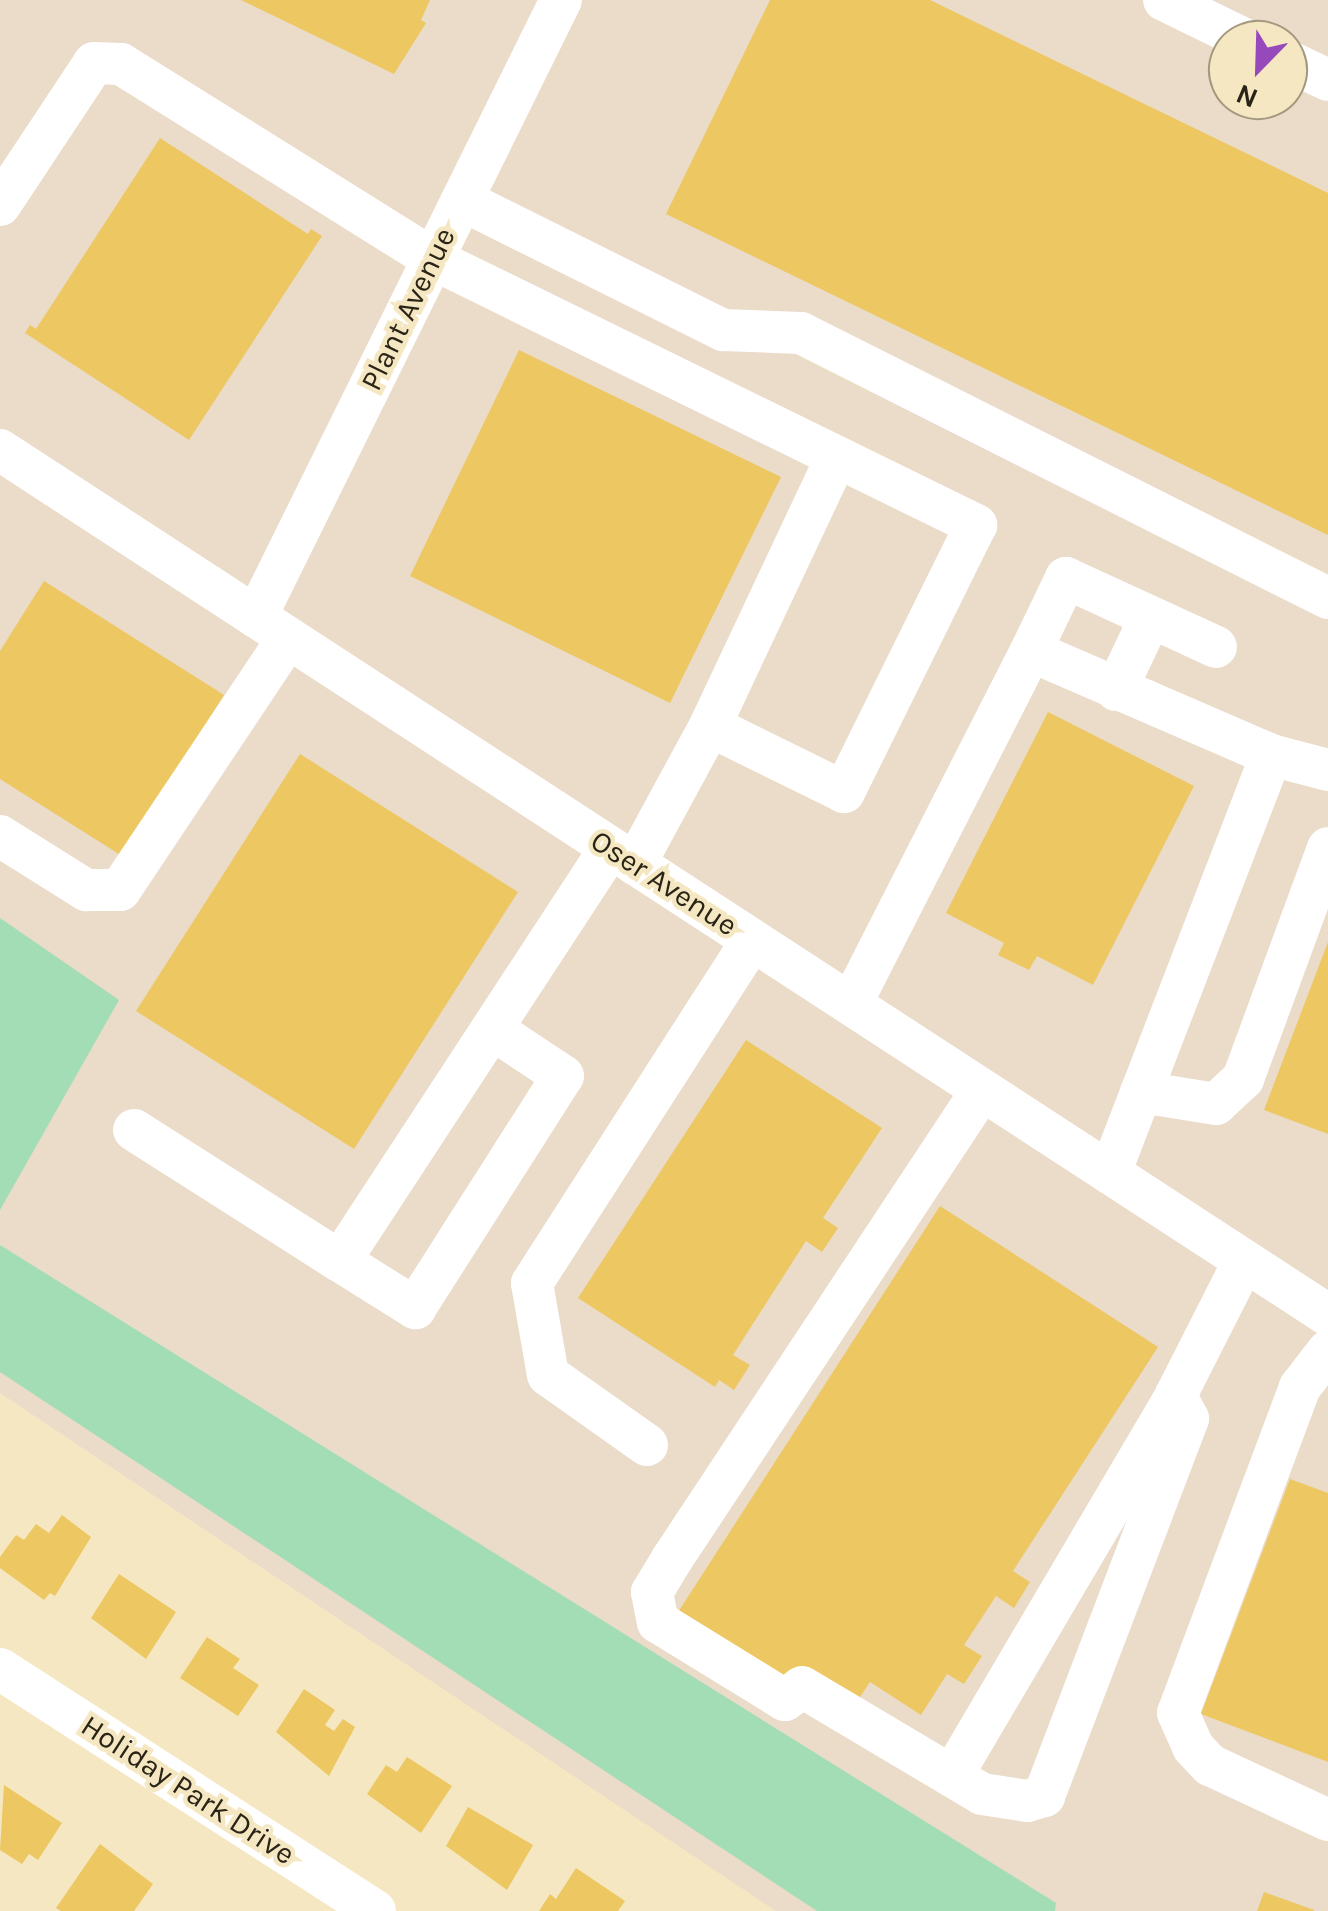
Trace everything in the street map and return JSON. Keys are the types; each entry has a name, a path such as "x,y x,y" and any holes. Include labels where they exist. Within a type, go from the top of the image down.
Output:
{"street":[{"name":"Plant Avenue","path":"0,836 86,890 120,890 272,628 433,259 560,0"},
{"path":"1164,0 1208,21"},
{"path":"0,204 94,63 108,60 433,259 976,525 844,792 710,726"},
{"path":"462,200 723,330 801,333 1328,598"},
{"name":"Oser Avenue","path":"0,450 1328,1315"},
{"path":"340,1261 492,1029 623,856 710,726 836,458"},
{"path":"851,1004 1066,578 1216,647"},
{"path":"1116,690 1150,618"},
{"path":"1031,650 1271,755 1328,770"},
{"path":"1110,1173 1271,755"},
{"path":"1141,1092 1216,1104 1243,1079 1328,848"},
{"path":"647,1444 548,1375 532,1284 752,940"},
{"path":"134,1130 415,1308 562,1076 492,1029"},
{"path":"982,1090 652,1592 658,1622 786,1700 802,1687 982,1794 1028,1801 1044,1796 1188,1419 1176,1395"},
{"path":"952,1776 1176,1395 1244,1261"},
{"path":"1328,1351 1300,1387 1178,1713 1192,1746 1210,1765 1328,1820"},
{"name":"Holiday Park Drive","path":"0,1669 375,1911"}],"shaded area":[{"path":"0,0 1328,0 1328,1911 776,1911 0,1393"}],"green space":[{"path":"0,918 119,1000 0,1210"},
{"path":"0,1245 1056,1903 1055,1911 817,1911 0,1372"}],"building":[{"path":"241,0 430,0 421,20 426,23 394,74"},
{"path":"770,0 930,0 1328,193 1328,535 666,214"},
{"path":"160,138 308,234 311,229 322,236 189,440 25,333 30,325 36,329"},
{"path":"519,350 781,477 670,703 410,576"},
{"path":"44,581 224,695 122,856 0,779 0,651"},
{"path":"1048,712 1194,786 1093,985 1037,956 1029,970 998,955 1004,943 946,913"},
{"path":"300,754 518,892 354,1149 136,1011"},
{"path":"1328,942 1328,1134 1264,1110"},
{"path":"746,1040 882,1128 823,1218 838,1228 822,1252 806,1241 733,1355 750,1365 734,1390 719,1380 715,1387 578,1298"},
{"path":"940,1206 1158,1347 1013,1571 1030,1582 1014,1608 996,1596 964,1645 982,1656 964,1684 947,1674 921,1715 870,1682 854,1706 788,1694 673,1620"},
{"path":"1290,1479 1328,1493 1328,1762 1201,1714"},
{"path":"62,1515 91,1537 55,1596 50,1593 44,1600 0,1568 0,1557 16,1535 24,1540 36,1524 49,1533"},
{"path":"119,1574 176,1612 146,1659 91,1618"},
{"path":"207,1637 240,1659 233,1668 259,1685 238,1716 180,1678"},
{"path":"304,1689 335,1710 325,1725 334,1731 343,1719 355,1727 329,1776 276,1732"},
{"path":"407,1757 452,1786 421,1833 367,1794 386,1765 397,1772"},
{"path":"4,1785 62,1823 38,1860 29,1854 22,1864 0,1850"},
{"path":"468,1807 533,1845 507,1890 446,1846"},
{"path":"100,1844 153,1884 134,1911 56,1908"},
{"path":"576,1868 625,1901 618,1911 539,1911 550,1894 556,1899"},
{"path":"1264,1892 1314,1910 1314,1911 1257,1911"}]}
